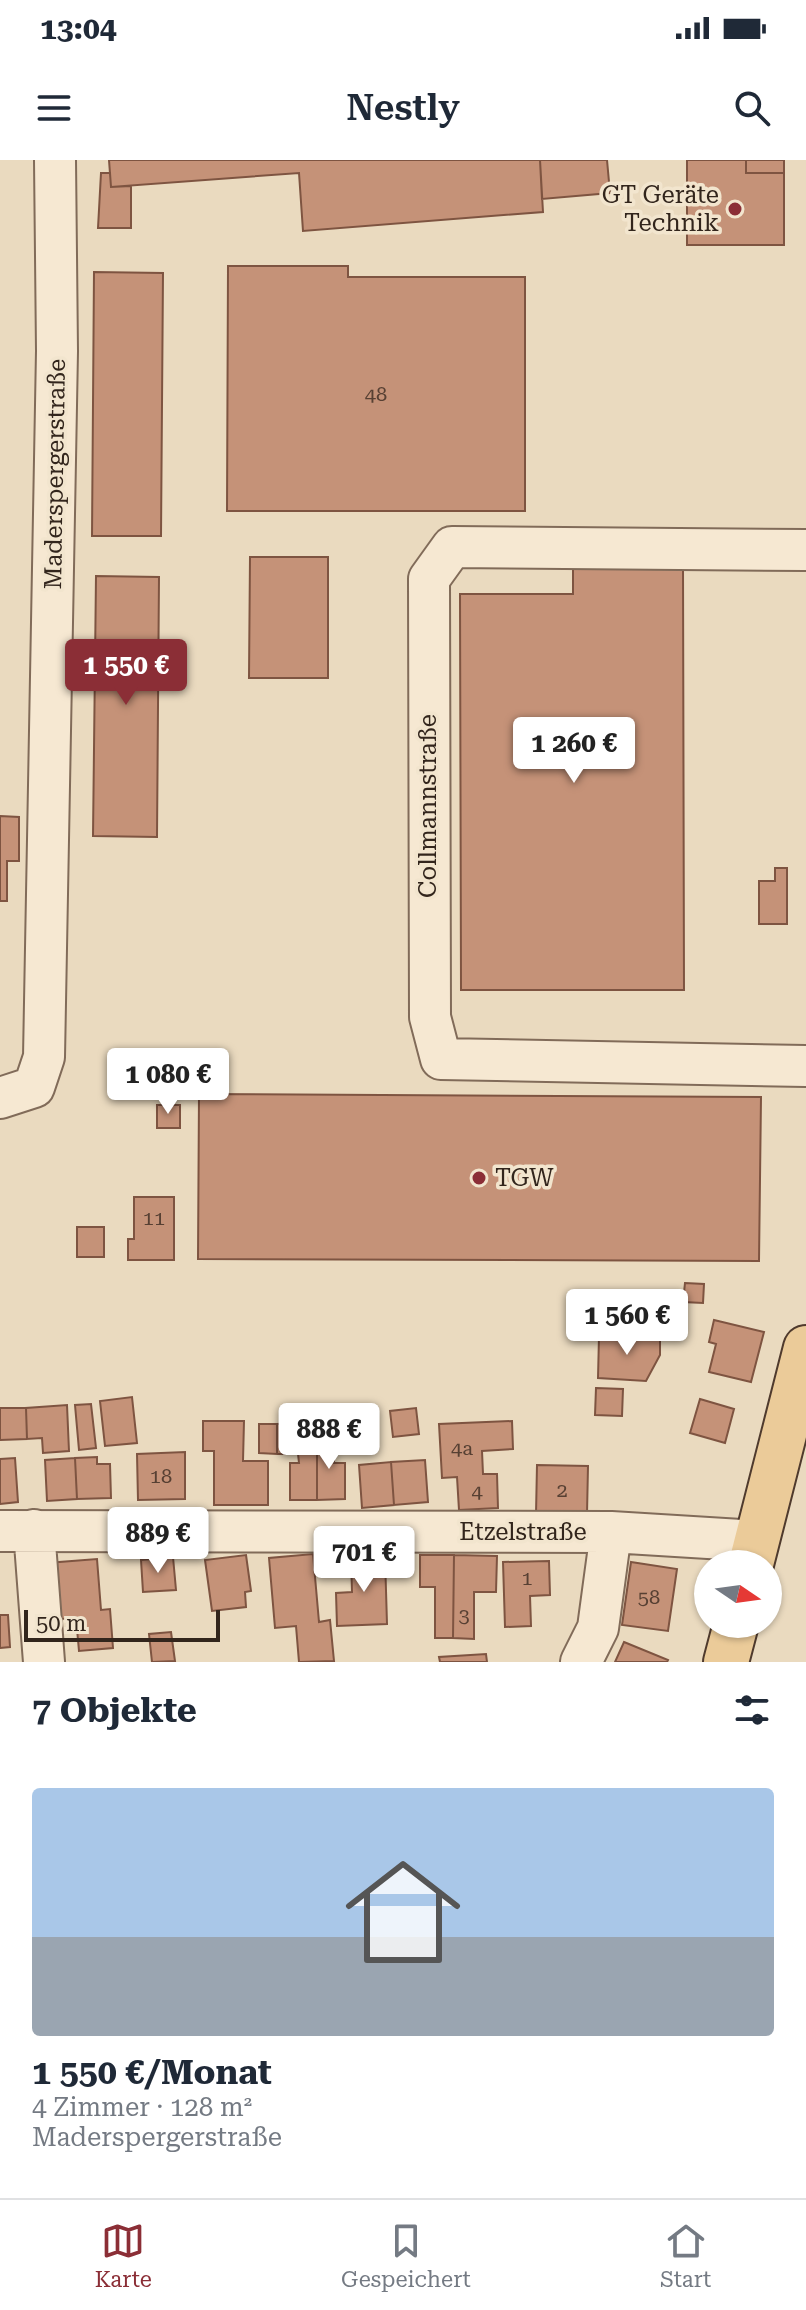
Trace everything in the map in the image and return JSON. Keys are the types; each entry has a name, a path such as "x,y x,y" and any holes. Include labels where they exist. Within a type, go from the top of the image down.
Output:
{"main road":[{"path":"755,1550 806,1348"},
{"path":"726,1662 732,1638"}],"street":[{"name":"Maderspergerstraße","path":"0,1098 34,1087 44,1057 57,351 55,160"},
{"name":"Collmannstraße","path":"806,550 452,547 429,579 428,859 430,1017 441,1059 806,1066"},
{"name":"Etzelstraße","path":"17,1530 611,1532 740,1550"},
{"path":"17,1530 44,1662"},
{"path":"581,1662 598,1628 611,1532"}],"building":[{"path":"109,160 540,160 543,212 303,231 299,173 111,187"},
{"path":"540,160 607,160 610,193 542,199"},
{"name":"GT Geräte Technik","path":"687,160 746,160 746,173 784,173 784,245 687,245"},
{"path":"746,160 784,160 784,173 746,173"},
{"path":"101,173 110,173 111,187 131,186 131,228 98,228"},
{"path":"228,266 348,266 348,277 525,277 525,511 227,511"},
{"path":"94,272 163,273 161,536 92,536"},
{"path":"250,557 328,557 328,678 249,678"},
{"path":"573,565 683,565 684,990 461,990 460,594 573,594"},
{"path":"96,576 159,577 157,837 93,836"},
{"path":"0,816 19,817 19,861 7,861 7,901 0,901"},
{"path":"775,868 787,868 787,924 759,924 759,881 775,881"},
{"name":"TGW","path":"199,1094 761,1097 759,1261 198,1259"},
{"path":"157,1105 180,1105 180,1128 157,1128"},
{"path":"134,1197 174,1197 174,1260 128,1260 128,1239 134,1239"},
{"path":"77,1227 104,1227 104,1257 77,1257"},
{"path":"685,1283 704,1284 703,1303 683,1302"},
{"path":"714,1320 764,1332 751,1382 709,1372 716,1344 709,1342"},
{"path":"599,1336 660,1338 660,1355 646,1381 598,1378"},
{"path":"596,1388 623,1389 622,1416 595,1415"},
{"path":"132,1397 137,1443 105,1446 100,1401"},
{"path":"700,1399 734,1409 725,1443 690,1433"},
{"path":"91,1404 96,1448 79,1450 75,1405"},
{"path":"67,1405 69,1451 43,1453 42,1438 27,1439 26,1408"},
{"path":"0,1408 26,1408 27,1439 0,1440"},
{"path":"416,1408 419,1434 393,1437 390,1411"},
{"path":"203,1421 244,1421 243,1461 268,1461 268,1505 214,1505 214,1451 203,1451"},
{"path":"512,1421 513,1449 482,1451 483,1474 497,1474 498,1508 459,1510 457,1477 442,1478 439,1424"},
{"path":"317,1423 317,1500 290,1500 290,1463 299,1463 298,1454 277,1454 277,1424"},
{"path":"259,1424 277,1424 277,1454 259,1453"},
{"path":"317,1434 334,1434 334,1463 345,1463 345,1499 317,1500"},
{"path":"185,1452 185,1499 138,1500 137,1454"},
{"path":"97,1457 97,1464 110,1464 111,1498 77,1499 75,1458"},
{"path":"15,1458 18,1502 0,1504 0,1459"},
{"path":"75,1458 77,1499 47,1501 45,1460"},
{"path":"425,1460 428,1502 394,1505 391,1462"},
{"path":"391,1462 394,1505 362,1508 359,1465"},
{"path":"537,1465 588,1466 587,1514 536,1514"},
{"path":"313,1554 319,1622 330,1620 334,1661 299,1662 296,1626 275,1628 269,1558"},
{"path":"246,1555 251,1591 245,1592 246,1607 212,1611 205,1560"},
{"path":"420,1555 454,1555 453,1638 435,1638 435,1587 420,1587"},
{"path":"454,1555 497,1556 496,1592 474,1592 474,1639 453,1638"},
{"path":"173,1557 176,1590 143,1592 141,1560"},
{"path":"385,1557 387,1624 337,1626 336,1593 352,1592 351,1558"},
{"path":"97,1559 101,1610 110,1609 113,1648 79,1651 76,1618 60,1619 47,1563"},
{"path":"549,1561 550,1595 530,1596 531,1626 505,1627 503,1562"},
{"path":"631,1562 677,1569 668,1631 622,1625"},
{"path":"0,1615 8,1615 10,1647 0,1648"},
{"path":"171,1632 175,1661 152,1662 149,1634"},
{"path":"624,1642 668,1660 615,1662"},
{"path":"486,1654 487,1662 440,1662 439,1657"}],"place":[{"name":"GT Geräte Technik","path":"735,209"},
{"name":"TGW","path":"479,1178"}]}
